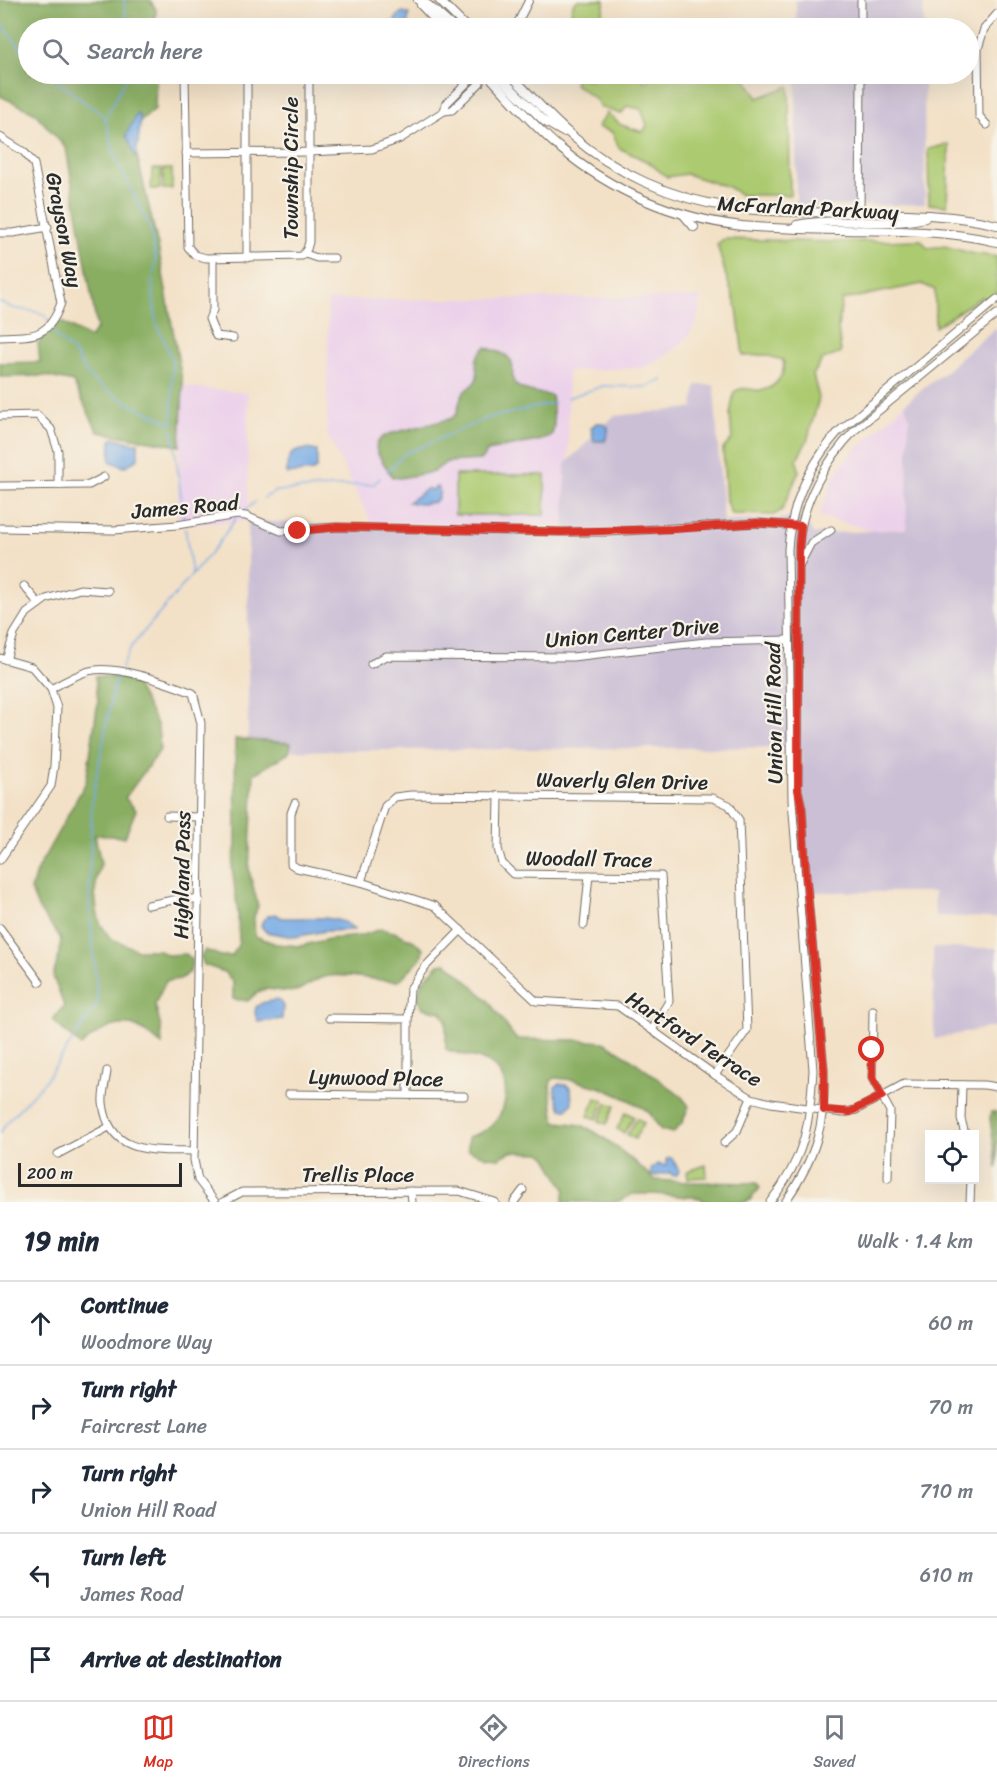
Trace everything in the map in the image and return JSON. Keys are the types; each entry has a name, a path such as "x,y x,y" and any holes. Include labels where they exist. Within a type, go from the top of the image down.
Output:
{"main road":[{"path":"417,0 434,18"},
{"path":"417,0 428,5 443,18"},
{"path":"439,0 457,18"},
{"name":"McFarland Parkway","path":"489,84 579,163 631,195 682,214 722,223 784,228 820,222 934,215 997,225"},
{"path":"507,84 544,121 572,136"},
{"name":"McFarland Parkway","path":"520,84 572,136 600,157 627,173 667,191 698,201 751,210 860,221 997,242"},
{"path":"682,214 694,227"}],"street":[{"path":"519,18 528,0"},
{"path":"861,0 861,18"},
{"path":"979,46 984,29 997,14"},
{"name":"Township Circle","path":"185,84 188,247 195,255 213,258 289,257 305,254 309,242 309,84"},
{"path":"247,84 247,258"},
{"path":"186,153 372,149 400,139 444,111 446,104 469,84"},
{"path":"860,221 861,84"},
{"path":"979,84 979,116 987,125"},
{"name":"Grayson Way","path":"0,137 24,152 34,164 61,303 56,319 46,329 32,336 0,337"},
{"path":"0,233 48,227"},
{"path":"305,254 316,258 334,258"},
{"path":"213,258 213,310 209,319 216,336 233,338"},
{"name":"Union Hill Road","path":"770,1202 798,1159 806,1137 811,1109 813,1070 792,800 788,549 790,525 805,482 838,432 997,298"},
{"name":"Union Hill Road","path":"785,1202 812,1156 824,1110 824,1070 802,809 798,790 801,526 818,482 845,440 997,314"},
{"path":"0,416 37,416 51,429 58,451 58,485"},
{"path":"0,486 88,485 104,477"},
{"name":"James Road","path":"0,528 125,529 177,525 237,515 246,516 281,531 337,527 562,532 673,529 757,523 801,526"},
{"path":"799,566 811,543 831,530"},
{"path":"24,586 39,604"},
{"path":"0,860 51,786 57,708 51,689 32,668 3,659 14,634 27,614 46,598 80,589 108,591"},
{"name":"Union Center Drive","path":"371,664 386,656 572,657 706,642 789,640"},
{"name":"Highland Pass","path":"51,689 71,677 91,670 109,670 166,682 193,693 201,723 194,1160 198,1180 215,1202"},
{"name":"Waverly Glen Drive","path":"361,882 385,806 395,797 411,795 713,798 729,805 739,820 747,1030 715,1075"},
{"name":"Woodall Trace","path":"499,796 498,849 502,863 513,874 662,876 669,1001 652,1030"},
{"name":"Hartford Terrace","path":"295,803 291,813 291,864 297,868 361,882 435,906 536,1001 618,1006 751,1098 811,1109 850,1112 904,1084 997,1087"},
{"path":"167,816 199,817"},
{"path":"584,925 588,875"},
{"path":"148,905 178,898 199,899"},
{"path":"0,928 40,982"},
{"path":"408,1095 410,990 425,967 461,930"},
{"path":"873,1010 872,1078 890,1111 888,1178"},
{"path":"329,1018 408,1019"},
{"path":"107,1071 103,1101 109,1127 126,1143 144,1150 194,1151"},
{"path":"962,1085 961,1119 964,1130"},
{"name":"Lynwood Place","path":"289,1094 464,1096"},
{"path":"724,1143 737,1131 751,1098"},
{"path":"58,1154 109,1127"},
{"path":"970,1202 971,1184"},
{"path":"514,1202 523,1190"},
{"path":"411,1191 411,1202"},
{"name":"Trellis Place","path":"223,1202 242,1192 411,1191 459,1191 495,1202"},
{"path":"318,1192 318,1202"}],"shaded area":[{"path":"796,0 923,0 924,18 796,18"},
{"path":"796,84 924,84 925,204 796,207"},
{"path":"701,297 697,322 683,343 657,362 641,368 568,371 569,526 371,522 327,434 328,300"},
{"path":"997,327 997,918 935,916 934,892 809,892 800,747 248,751 248,521 565,535 565,464 614,416 693,408 696,385 714,385 723,521 795,518 805,522 814,534 906,529 909,418 905,404"},
{"path":"183,386 248,393 248,521 177,525"},
{"path":"905,404 909,418 906,529 873,531 819,516 833,478 848,457"},
{"path":"933,948 997,948 997,1026 934,1039"}],"green space":[{"path":"0,0 150,0 156,9 156,18 18,18 18,84 156,84 155,109 131,130 158,246 183,386 180,446 98,432 73,382 45,376 0,377 0,363 40,362 38,343 60,321 90,338 97,328 66,148 34,112 0,96"},
{"path":"578,0 605,0 602,18 570,18 573,4"},
{"path":"575,84 749,84 758,98 789,86 790,195 741,195 728,187 686,174 667,177 648,162 619,148 612,132 597,127 607,113 621,125 643,132 647,125 641,109 627,106 621,114 600,107 596,100"},
{"path":"949,144 947,206 929,204 928,149"},
{"path":"152,169 161,169 160,189 151,189"},
{"path":"163,169 172,169 172,189 163,189"},
{"path":"724,239 833,242 921,240 928,248 944,246 997,257 997,294 984,304 982,297 935,327 935,290 922,284 842,300 838,327 841,353 822,360 813,375 819,398 807,441 797,459 799,471 782,510 774,515 731,514 726,501 723,449 732,439 730,415 734,392 745,388 763,390 772,386 782,374 784,365 783,360 765,355 743,356 737,308 717,244"},
{"path":"486,347 511,360 515,384 527,390 552,396 554,425 552,435 542,440 487,451 480,460 447,462 433,472 400,478 392,477 378,454 377,443 389,434 450,419 456,415 462,395 477,378 477,357"},
{"path":"455,475 545,475 545,515 455,515"},
{"path":"95,676 132,678 158,726 160,750 125,798 136,810 125,837 95,835 101,864 95,893 100,923 110,938 138,950 159,950 167,955 186,954 192,959 190,972 180,979 166,981 155,1004 161,1028 162,1045 138,1028 122,1025 103,1031 81,1046 52,1020 64,1006 53,976 61,939 38,908 31,890 36,872 86,782 98,701"},
{"path":"235,739 291,743 289,753 254,774 249,870 258,906 254,917 255,936 276,944 300,946 329,939 360,936 381,929 394,932 414,941 423,949 421,958 399,981 332,976 320,978 295,991 266,989 255,994 248,1001 233,999 233,982 224,972 204,965 201,957 205,950 221,956 232,956 239,943 232,868 236,845"},
{"path":"447,963 487,999 516,1039 604,1042 630,1058 682,1097 689,1106 682,1123 673,1133 661,1130 648,1111 629,1100 602,1088 555,1078 551,1081 550,1088 555,1122 583,1126 600,1135 655,1180 757,1183 760,1188 750,1200 745,1202 703,1202 701,1198 633,1194 617,1202 563,1202 565,1189 547,1158 541,1153 510,1152 499,1158 487,1157 468,1150 468,1137 484,1131 494,1123 504,1104 506,1093 500,1074 493,1066 478,1058 446,1049 446,1020 441,1012 423,1008 418,999 421,983 439,964"},
{"path":"596,1098 604,1101 597,1119 588,1116"},
{"path":"607,1103 615,1106 607,1124 599,1121"},
{"path":"626,1112 634,1117 624,1133 617,1129"},
{"path":"991,1112 997,1112 997,1169 990,1119"},
{"path":"637,1118 644,1123 635,1139 627,1135"},
{"path":"706,1165 707,1177 688,1178 688,1171"}],"water":[{"path":"403,12 409,14 408,18 396,18"},
{"path":"137,114 140,116 140,121 136,158 126,135"},
{"path":"596,423 602,423 608,427 605,441 594,441 591,428"},
{"path":"115,438 138,443 138,459 124,467 110,461 111,440"},
{"path":"307,449 317,451 317,468 313,471 287,474 288,462 293,452"},
{"path":"438,487 439,493 435,502 421,504 408,502 427,489 433,490"},
{"path":"275,914 282,918 341,921 354,930 325,931 294,937 266,932 261,926 262,922 268,916"},
{"path":"275,1000 280,1001 283,1006 282,1019 258,1022 256,1007"},
{"path":"559,1084 571,1089 572,1104 567,1109 561,1109 555,1092 555,1087"},
{"path":"668,1158 672,1158 679,1171 677,1175 673,1176 669,1172 657,1176 651,1175 651,1170 657,1164 666,1166"}],"waterway":[{"path":"124,0 125,18"},
{"path":"0,22 18,44"},
{"path":"60,84 105,117 115,157 150,227 156,260 152,284 156,322 172,359 172,424 184,521"},
{"path":"106,117 123,84"},
{"path":"0,302 12,308 45,315 48,321"},
{"path":"51,328 73,352 89,376 100,386 130,404 171,423"},
{"path":"567,398 603,386 646,387 663,380"},
{"path":"387,472 404,454 488,418 554,403"},
{"path":"264,498 276,491 374,484 380,478"},
{"path":"243,512 255,502"},
{"path":"121,669 131,647 218,544 236,518"},
{"path":"185,528 192,574"},
{"path":"0,1133 8,1121 45,1081 98,1003 89,903 92,800 114,685 119,673"}],"route":[{"path":"298,531 337,527 608,532 757,523 801,526 798,790 802,809 824,1070 824,1110 850,1112 882,1096 872,1078 872,1050"}]}
